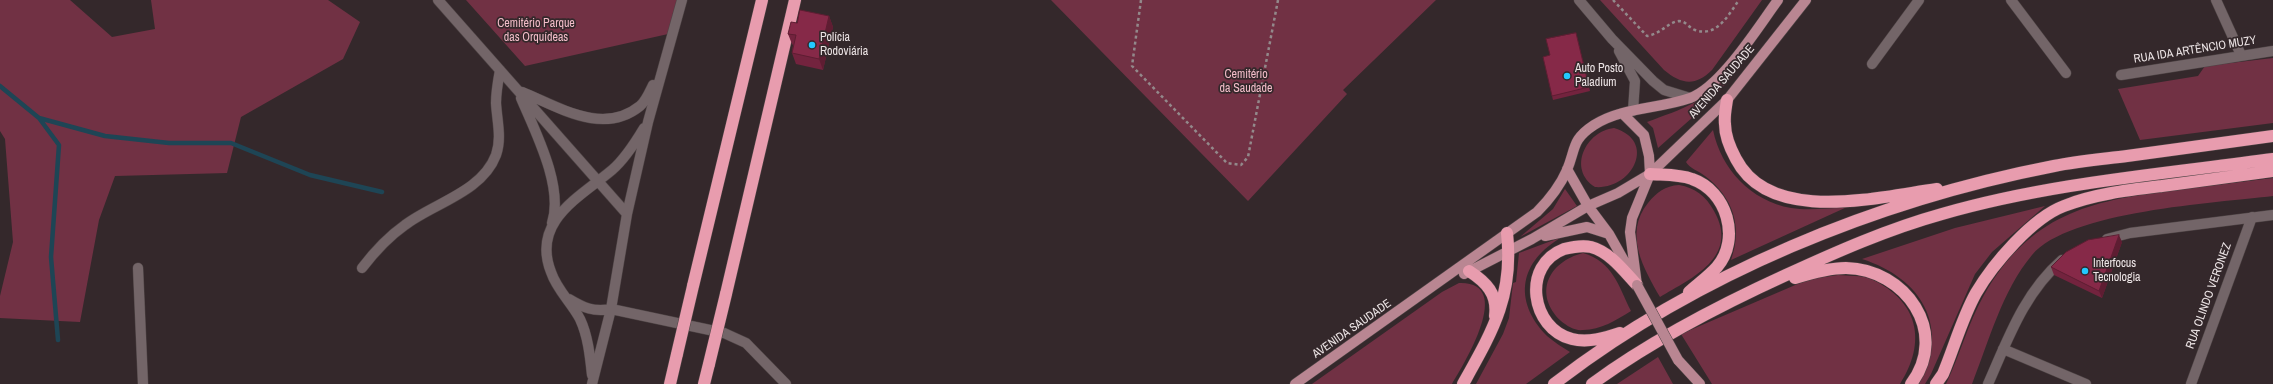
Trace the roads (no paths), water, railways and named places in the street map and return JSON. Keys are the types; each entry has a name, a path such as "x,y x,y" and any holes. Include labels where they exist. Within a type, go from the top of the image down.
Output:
{"highway":[{"path":"670,384 762,0"},
{"path":"704,384 794,0"},
{"path":"1727,100 1725,124 1728,142 1740,168 1768,191 1783,196 1806,201 1829,202 1983,182"},
{"path":"1554,384 1636,327 1735,273 1819,235 1900,206 1983,182 2055,166 2273,136"},
{"path":"1592,384 1676,330 1740,296 1840,250 1942,214 2048,190 2273,159"},
{"path":"1936,384 1943,374 1976,294 1993,266 2016,242 2045,216 2062,206 2087,198 2140,189 2273,171"},
{"path":"1650,174 1693,179 1710,189 1720,201 1727,216 1728,240 1725,253 1717,267 1674,306"},
{"path":"1463,384 1493,330 1505,293 1509,251 1507,233"},
{"path":"1636,327 1604,339 1573,340 1559,334 1546,322 1538,309 1535,292 1538,278 1545,264 1556,252 1572,246 1590,247 1605,254 1637,285"},
{"path":"1740,296 1818,271 1846,268 1871,273 1893,282 1908,296 1918,310 1924,324 1925,342 1923,361 1911,384"},
{"path":"1469,271 1481,278 1490,288 1496,308 1493,330"}],"main road":[{"name":"AVENIDA SAUDADE","path":"1628,112 1690,98 1704,91 1717,80 1778,0"},
{"name":"AVENIDA SAUDADE","path":"1650,174 1727,100 1806,0"},
{"path":"1423,294 1537,212 1547,203 1567,170 1571,151 1579,137 1594,125 1628,112 1644,135 1648,147 1650,174 1632,218 1630,232 1637,285"},
{"path":"1567,170 1588,206 1609,234 1690,384"},
{"path":"1423,294 1532,239 1588,206 1618,193 1650,174"},
{"path":"1532,239 1587,227 1609,234"},
{"name":"AVENIDA SAUDADE","path":"1295,384 1423,294"},
{"path":"1678,360 1700,384"}],"street":[{"path":"438,0 565,143 597,182 627,214"},
{"path":"592,382 611,309 627,214 648,122 660,74 682,0"},
{"path":"1578,0 1612,39 1664,90 1690,98"},
{"path":"1872,64 1919,0"},
{"path":"2011,0 2066,73"},
{"path":"2216,0 2241,55"},
{"path":"1612,39 1635,82 1628,112"},
{"name":"RUA IDA ARTÊNCIO MUZY","path":"2121,75 2273,51"},
{"path":"362,268 382,243 400,228 455,197 481,177 495,156 500,140 496,102 500,70"},
{"path":"518,90 576,114 599,120 619,118 641,105 660,74"},
{"path":"518,90 543,154 555,195 556,211 550,230 546,253 547,263 555,284 580,319 588,344 592,382"},
{"path":"550,230 567,207 614,169 633,146 648,122"},
{"path":"2095,242 2130,233 2273,215"},
{"name":"RUA OLINDO VERONEZ","path":"2190,384 2252,217"},
{"path":"1988,384 2022,308 2045,275 2071,254"},
{"path":"138,268 143,384"},
{"path":"566,298 586,309 597,311 611,309 724,333 746,343 786,384"},
{"path":"2003,349 2086,384"}],"waterway":[{"path":"0,86 39,118 105,136 169,143 231,143 310,175 382,192"},
{"path":"39,118 59,145 51,257 58,340"}],"place":[{"name":"Polícia Rodoviária","path":"812,45"},
{"name":"Auto Posto Paladium","path":"1567,76"},
{"name":"Interfocus Tecnologia","path":"2085,271"}],"park label":[{"name":"Cemitério Parque das Orquídeas","path":"536,31"},
{"name":"Cemitério da Saudade","path":"1246,82"}]}
